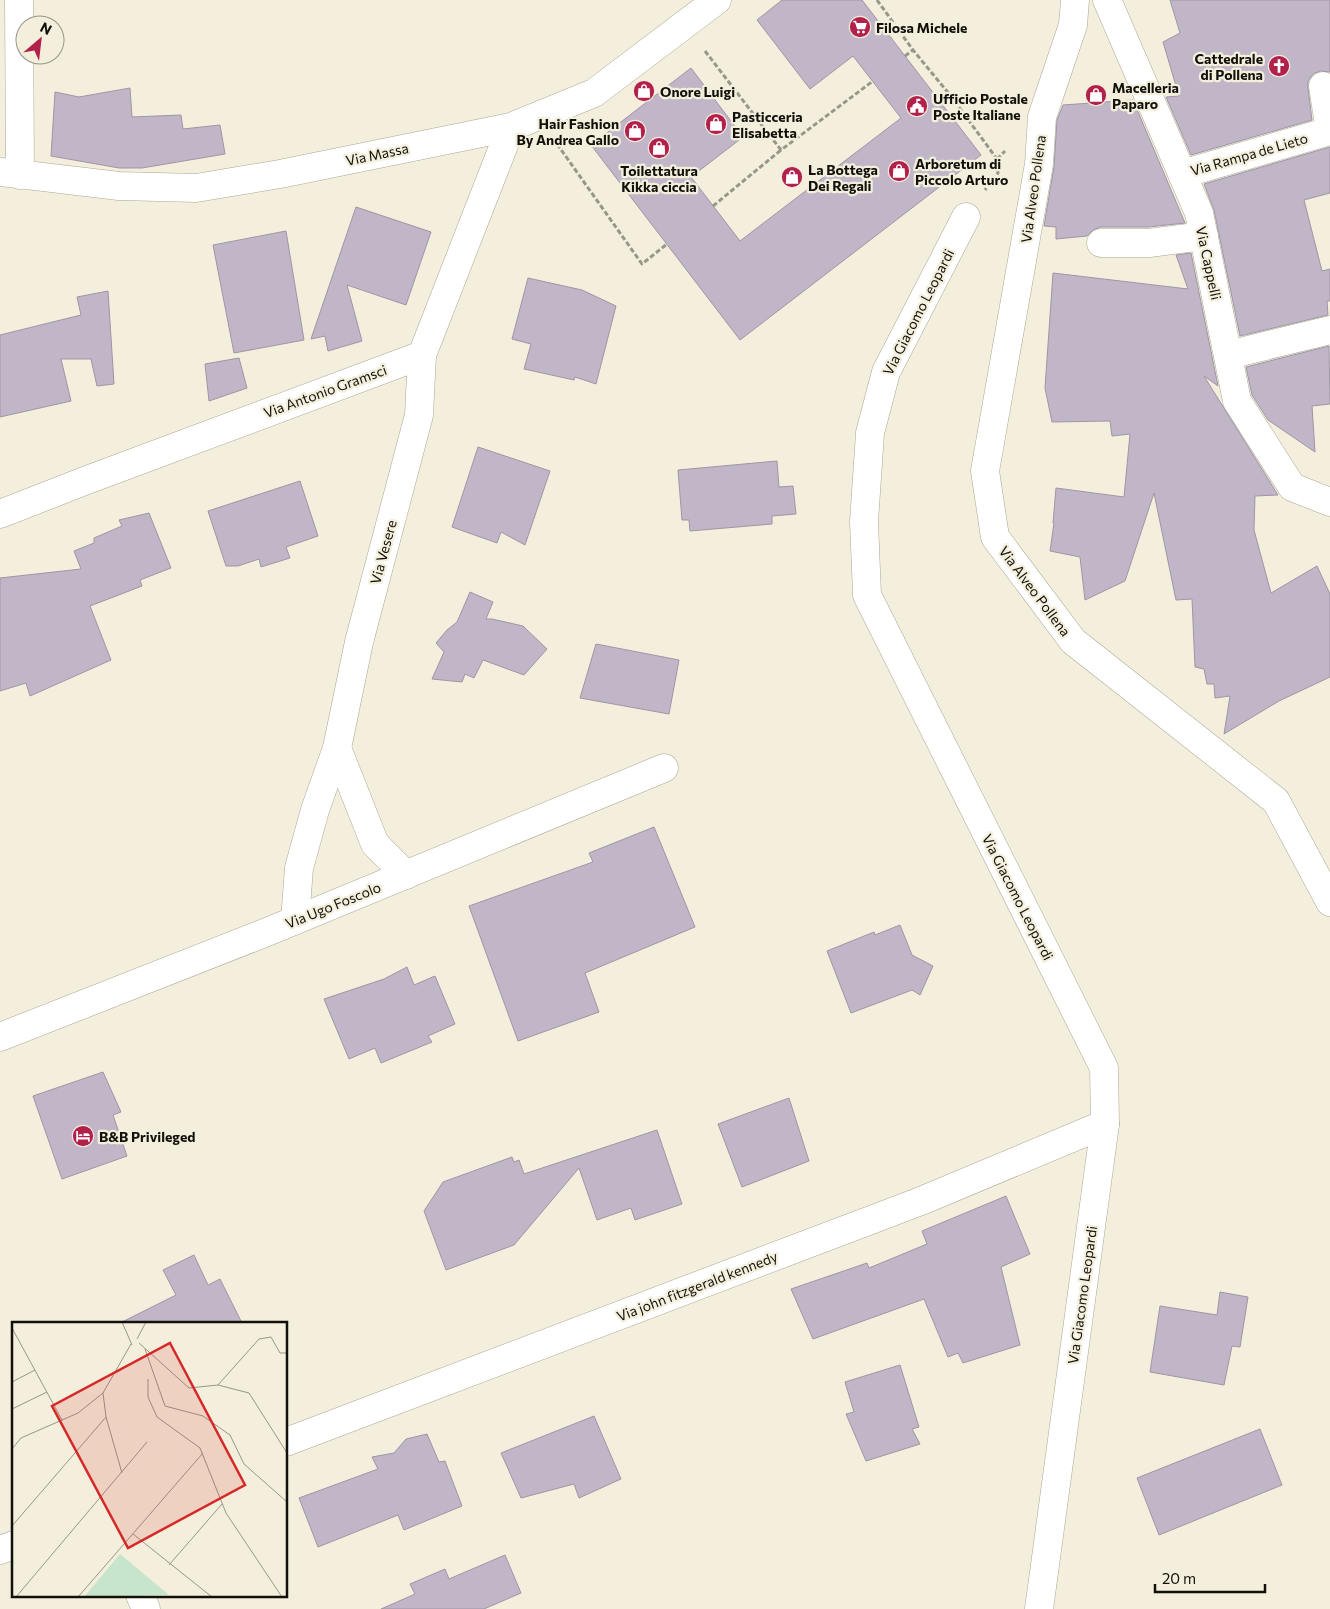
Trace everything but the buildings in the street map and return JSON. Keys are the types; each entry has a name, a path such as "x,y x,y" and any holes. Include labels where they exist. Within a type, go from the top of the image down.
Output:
{"street":[{"path":"10,174 19,0"},
{"name":"Via Massa","path":"10,174 119,186 196,188 280,174 511,127 594,93 717,0"},
{"name":"Via Alveo Pollena","path":"1075,0 1072,25 1042,117 1039,164 985,471 995,537 1073,641 1276,801 1330,902"},
{"name":"Via Cappelli","path":"1107,0 1199,213 1237,401 1292,487 1330,502"},
{"name":"Via Rampa de Lieto","path":"1182,174 1330,131 1323,86"},
{"path":"422,355 511,127"},
{"name":"Via Giacomo Leopardi","path":"966,217 883,380 870,434 864,522 867,595 1104,1068 1105,1124 1039,1609"},
{"path":"1101,243 1149,244 1204,236"},
{"path":"1228,354 1330,330"},
{"name":"Via Antonio Gramsci","path":"0,514 96,476 422,355"},
{"name":"Via Vesere","path":"296,920 299,868 315,810 337,748 360,642 419,415 422,355"},
{"path":"337,748 375,844 406,875"},
{"name":"Via Ugo Foscolo","path":"0,1037 296,920 664,768"},
{"name":"Via john fitzgerald kennedy","path":"288,1441 921,1201 1105,1124"},
{"path":"0,1550 12,1546"},
{"path":"140,1596 146,1609"}],"path":[{"path":"877,0 997,159"},
{"path":"685,24 781,150"},
{"path":"905,56 913,50"},
{"path":"713,206 781,150 873,81"},
{"path":"537,116 642,264 666,244"}],"place":[{"name":"Filosa Michele","path":"860,27"},
{"name":"Cattedrale di Pollena","path":"1279,66"},
{"name":"Onore Luigi","path":"644,91"},
{"name":"Macelleria Paparo","path":"1096,95"},
{"name":"Ufficio Postale Poste Italiane","path":"917,106"},
{"name":"Pasticceria Elisabetta","path":"716,124"},
{"name":"Hair Fashion By Andrea Gallo","path":"635,131"},
{"name":"Toilettatura Kikka ciccia","path":"659,148"},
{"name":"Arboretum di Piccolo Arturo","path":"899,171"},
{"name":"La Bottega Dei Regali","path":"792,177"},
{"name":"B&B Privileged","path":"83,1136"}]}
